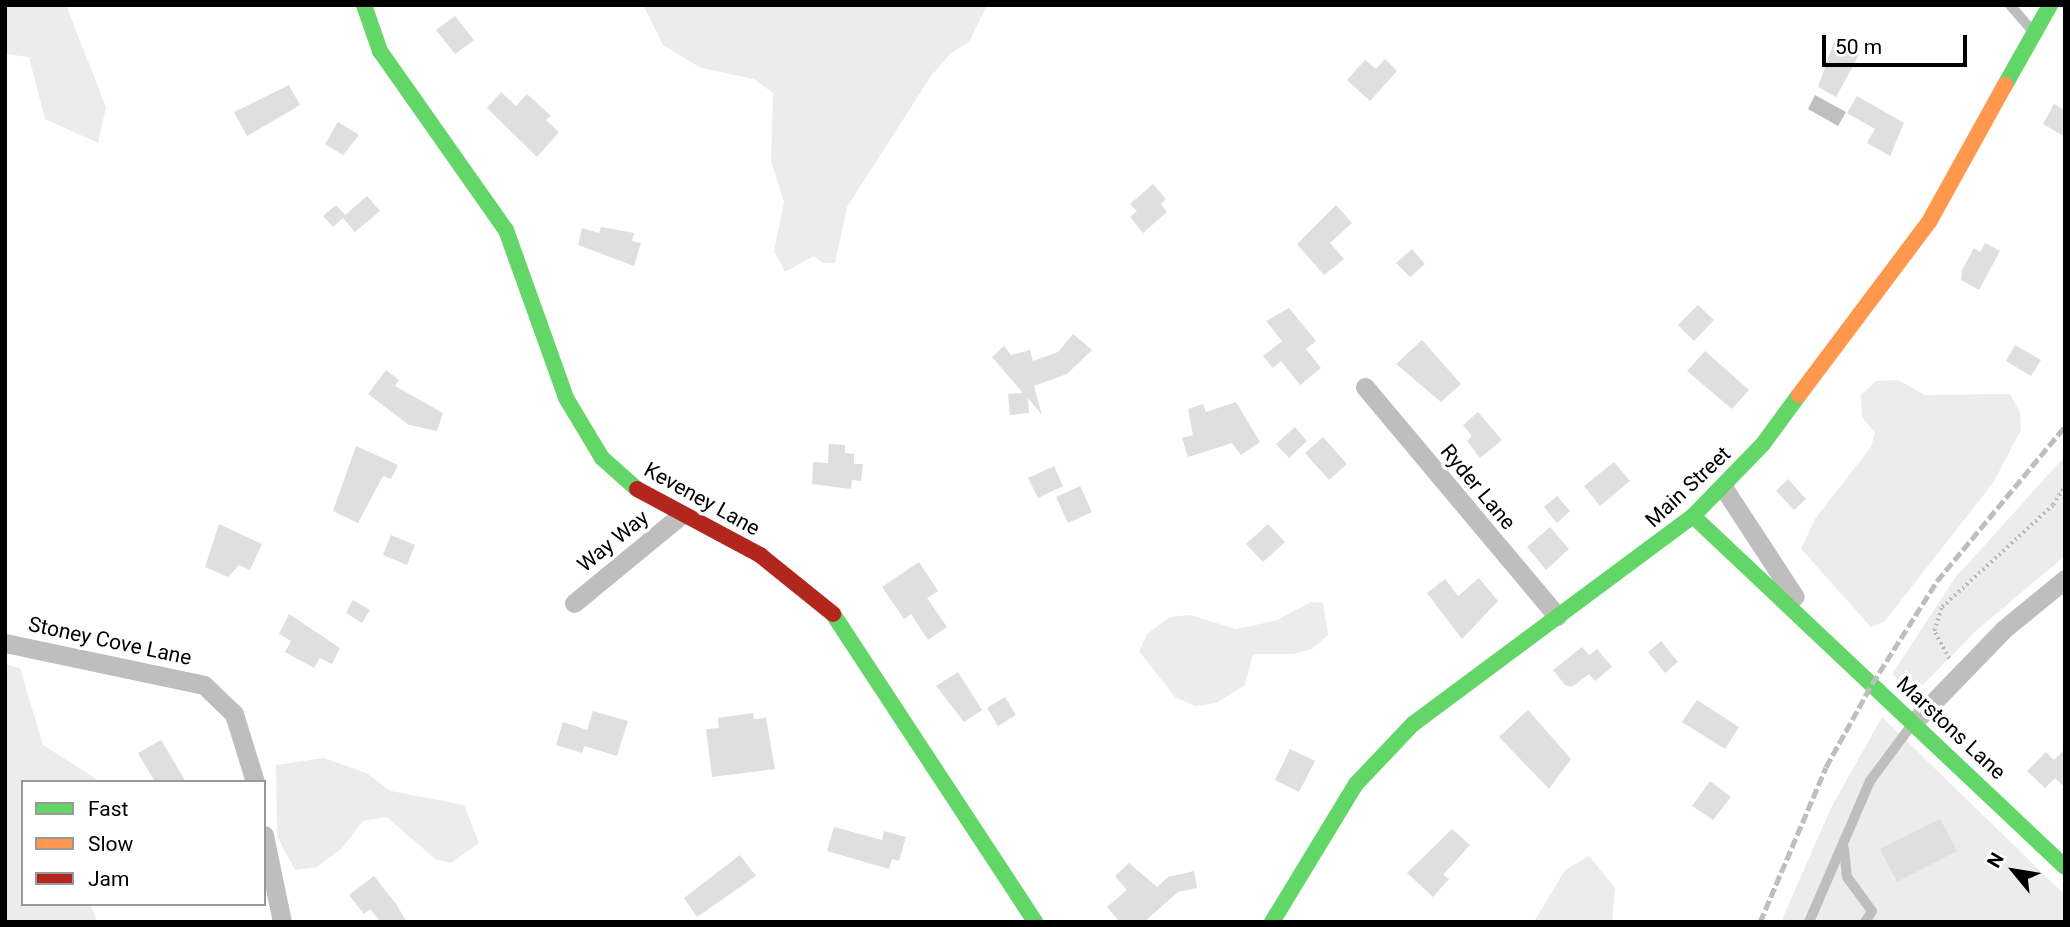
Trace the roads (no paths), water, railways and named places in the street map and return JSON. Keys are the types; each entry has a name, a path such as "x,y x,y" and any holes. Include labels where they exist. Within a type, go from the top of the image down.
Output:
{"street":[{"name":"Keveney Lane","path":"364,5 380,51 506,230 551,362 581,427 618,475 681,515 760,555 830,610 1035,922"},
{"name":"Main Street","path":"1272,922 1356,785 1388,748 1473,674 1693,516 1723,488 1807,391 1889,281 1965,163 2050,5"},
{"name":"Ryder Lane","path":"1366,387 1556,616"},
{"name":"Marstons Lane","path":"1723,488 1808,619"},
{"name":"Way Way","path":"574,603 681,515"},
{"name":"Marstons Lane","path":"1693,516 1808,619 2065,867"},
{"path":"1913,723 1956,676 2065,579"},
{"name":"Stoney Cove Lane","path":"5,643 204,685 234,714 254,780"},
{"path":"266,845 282,922"}],"lane":[{"path":"2010,5 2036,34"},
{"path":"1809,922 1878,766 1913,723"},
{"path":"1847,835 1844,869 1872,911 1865,922"}],"railway":[{"path":"1760,922 1826,767 1872,684 1937,581 2065,426"}]}
